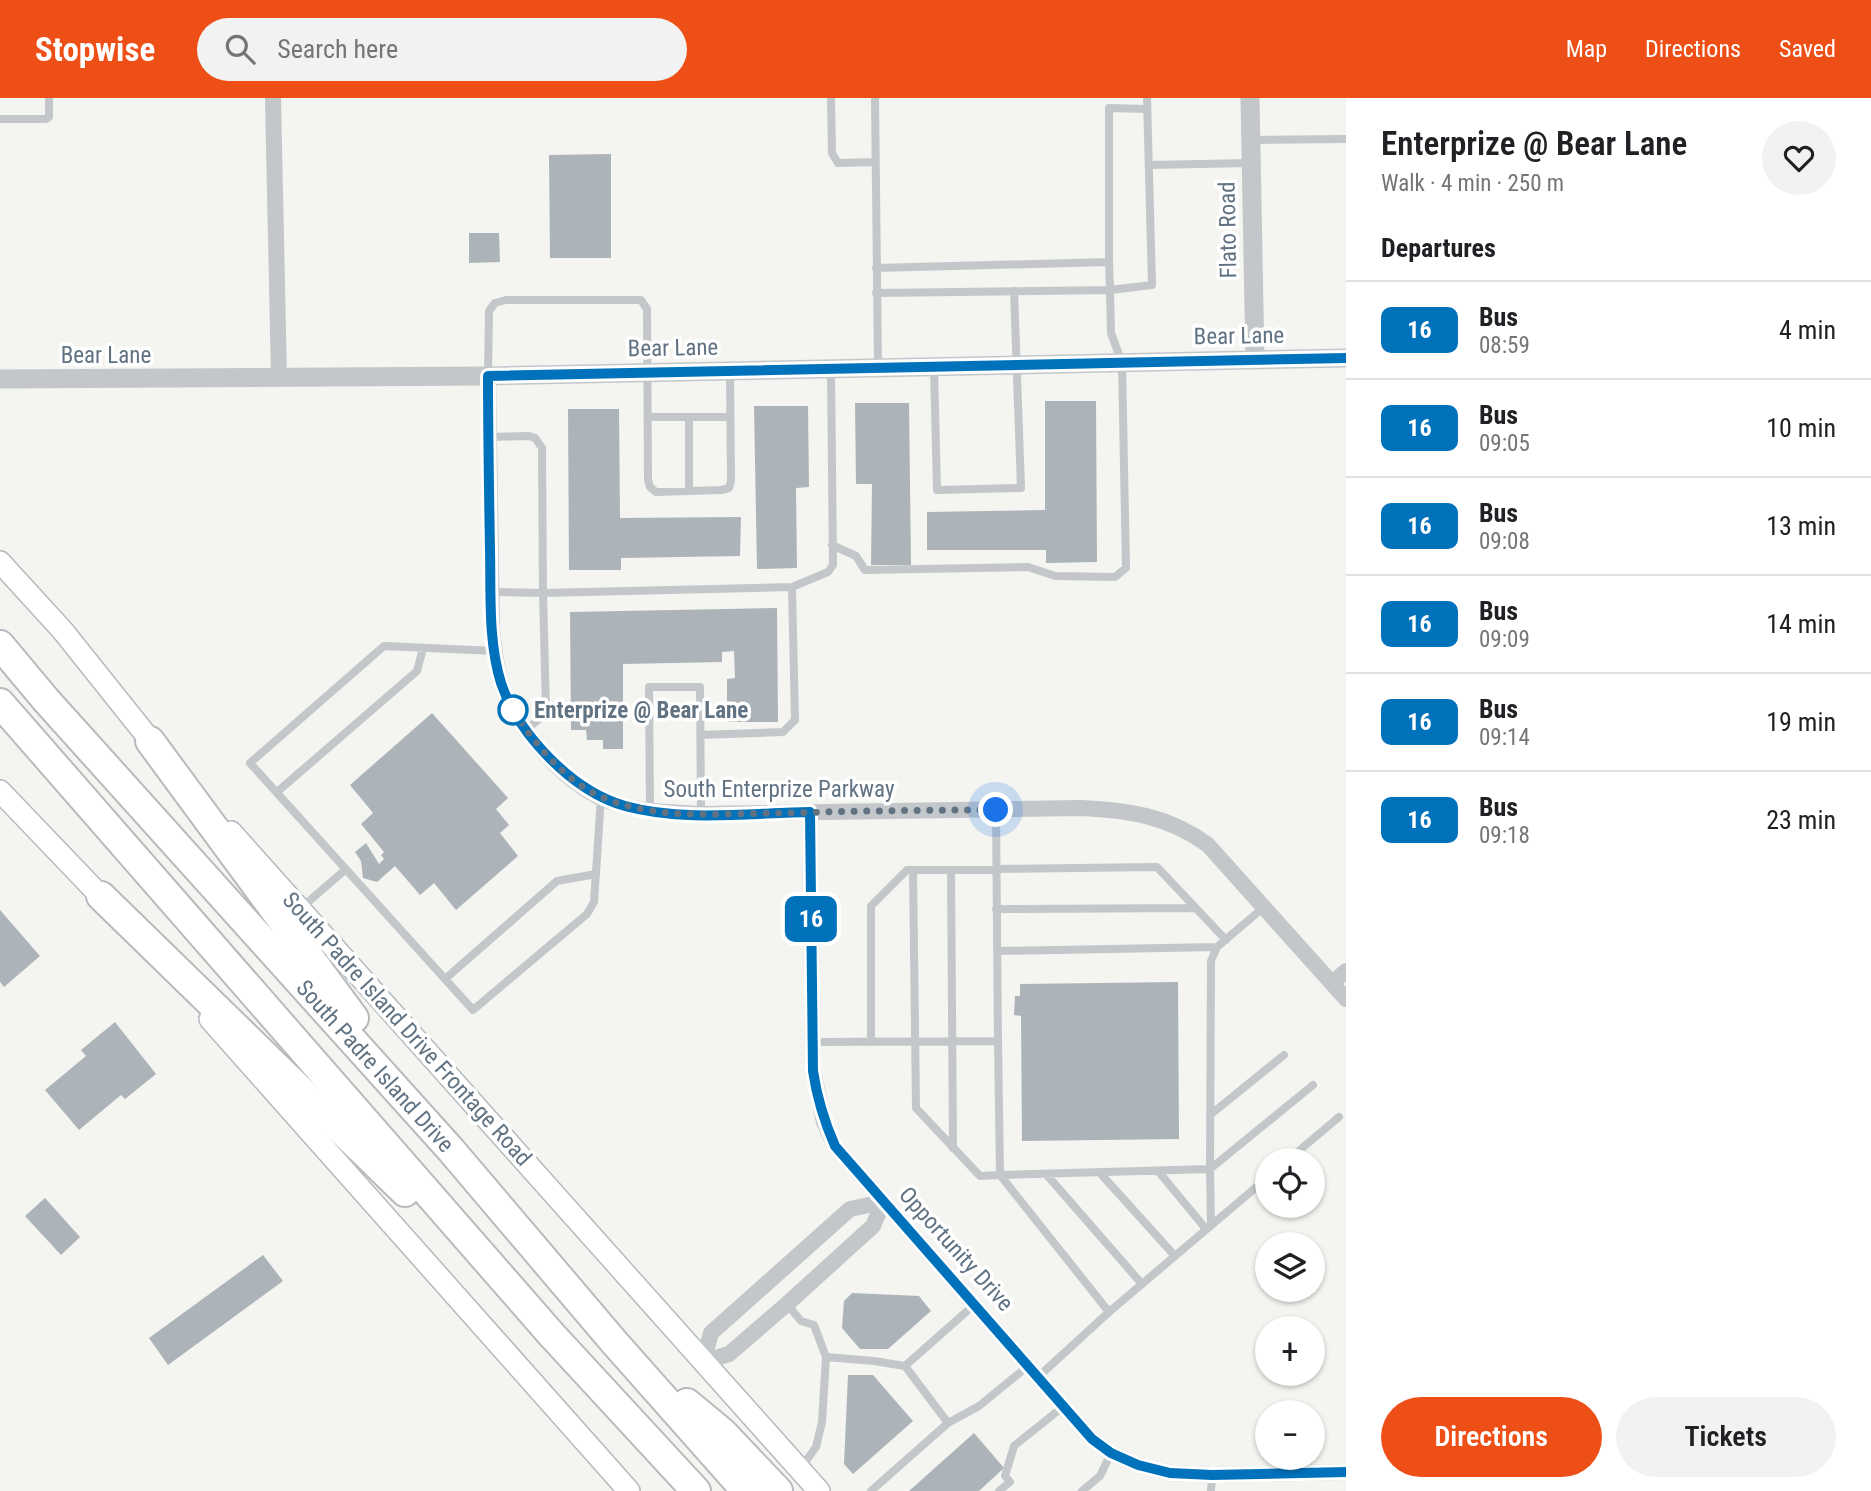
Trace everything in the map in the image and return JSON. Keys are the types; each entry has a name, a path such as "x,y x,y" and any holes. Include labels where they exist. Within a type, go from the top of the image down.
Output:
{"highway":[{"name":"South Padre Island Drive","path":"0,645 46,700 451,1150 614,1342 746,1491"},
{"name":"South Padre Island Drive","path":"0,703 551,1334 696,1491"},
{"path":"150,741 451,1150"},
{"path":"101,896 551,1334"},
{"path":"614,1342 722,1432 778,1491"}],"main road":[{"name":"South Padre Island Drive Frontage Road","path":"0,562 63,631 150,741 819,1491"},
{"path":"0,791 101,896 629,1491"}],"street":[{"path":"274,98 279,379"},
{"name":"Flato Road","path":"1250,98 1255,360"},
{"name":"Bear Lane","path":"0,379 488,376 1346,358"},
{"name":"South Enterprize Parkway","path":"488,376 491,593 495,651 501,682 510,706 526,730 561,769 601,797 650,812 701,814 1110,809 1164,820 1189,831 1208,845 1346,999"},
{"name":"Opportunity Drive","path":"810,812 814,1082 824,1122 835,1146 1092,1439 1111,1453 1138,1465 1211,1483 1346,1472"},
{"path":"1332,983 1346,971"},
{"path":"703,1362 711,1333 850,1209 883,1202"},
{"path":"703,1362 729,1354 787,1304 873,1226 883,1202"}],"lane":[{"path":"0,119 46,119 49,117 49,98"},
{"path":"831,98 832,153 838,163 875,162"},
{"path":"875,98 878,369"},
{"path":"876,293 1110,290 1152,285 1147,98"},
{"path":"832,545 856,556 865,570 1028,567 1055,576 1115,578 1126,568 1122,363 1111,332 1108,108 1147,109"},
{"path":"1251,140 1346,139"},
{"path":"1149,165 1251,163"},
{"path":"876,268 1109,261"},
{"path":"934,367 937,490 1021,488 1014,291"},
{"path":"488,376 489,311 495,303 506,300 641,300 647,309 650,487 656,492 729,488 730,371"},
{"path":"491,593 792,587 828,572 832,565 831,369"},
{"path":"649,417 730,416"},
{"path":"689,417 689,491"},
{"path":"488,437 529,436 535,438 542,448 546,710 544,715 526,730"},
{"path":"701,734 783,732 795,720 792,587"},
{"path":"495,651 384,646 250,763 473,1010 587,914 594,902 601,797"},
{"path":"277,792 417,671 423,648"},
{"path":"650,812 649,687 701,687 701,814"},
{"path":"996,810 1000,1175 1109,1312"},
{"path":"872,1042 872,906 907,870 1157,867 1226,940"},
{"path":"300,909 346,869"},
{"path":"914,870 916,1108 980,1176 1210,1170 1313,1085"},
{"path":"951,870 953,1148"},
{"path":"445,979 557,881 596,874"},
{"path":"1209,1228 1211,961 1217,947 1264,907"},
{"path":"996,909 1195,908"},
{"path":"997,951 1217,947"},
{"path":"812,1042 998,1041"},
{"path":"1210,1115 1284,1055"},
{"path":"1302,1148 1339,1117"},
{"path":"1158,1171 1209,1228"},
{"path":"1100,1172 1175,1256"},
{"path":"1046,1174 1142,1284"},
{"path":"871,1491 948,1423 1033,1372 1109,1312 1255,1188"},
{"path":"787,1304 801,1321 814,1325 826,1357 822,1422 816,1447 800,1470"},
{"path":"905,1366 975,1304"},
{"path":"826,1357 905,1366 948,1423"},
{"path":"999,1491 1010,1482 1005,1476 1014,1446 1063,1406"},
{"path":"1082,1491 1100,1476 1111,1453"}],"building":[{"path":"611,154 611,258 550,258 549,155"},
{"path":"469,233 499,233 500,262 469,263"},
{"path":"1045,401 1096,401 1097,562 1046,563 1046,550 927,550 927,512 1045,510"},
{"path":"855,403 909,403 911,565 871,565 872,484 856,484"},
{"path":"754,406 808,406 809,487 796,488 797,568 757,569"},
{"path":"568,409 619,409 620,518 741,517 740,556 621,558 621,570 569,570"},
{"path":"777,608 778,722 727,722 727,679 735,678 734,651 722,652 722,662 623,664 623,749 603,749 603,740 587,740 586,730 571,730 570,612"},
{"path":"432,713 508,798 496,809 509,825 500,833 518,856 456,910 434,883 420,895 395,866 377,882 363,878 361,861 355,852 366,843 379,864 384,859 381,855 384,852 361,824 373,813 350,785"},
{"path":"0,910 40,956 4,987 0,982"},
{"path":"1178,982 1179,1139 1022,1141 1021,1016 1014,1015 1015,996 1020,996 1020,984"},
{"path":"115,1022 156,1074 125,1099 121,1095 79,1130 45,1090 86,1056 81,1050"},
{"path":"45,1198 80,1237 61,1255 25,1216"},
{"path":"263,1255 283,1281 168,1365 149,1338"},
{"path":"852,1293 919,1296 931,1311 888,1349 860,1349 842,1328 844,1301"},
{"path":"848,1375 873,1375 913,1421 853,1474 844,1464"},
{"path":"974,1433 1004,1468 979,1491 909,1491"}],"bus line":[{"name":"16","path":"1346,358 488,376 488,437 492,630 501,682 510,706 526,730 561,769 580,785 623,805 650,812 701,814 810,812 813,1071 824,1122 835,1146 1092,1439 1111,1453 1138,1465 1170,1473 1212,1475 1346,1472"}],"place":[{"name":"Enterprize @ Bear Lane","path":"513,710"}],"route":[{"path":"513,710 510,706 526,730 561,769 580,785 601,797 650,812 701,814 996,810"}]}
